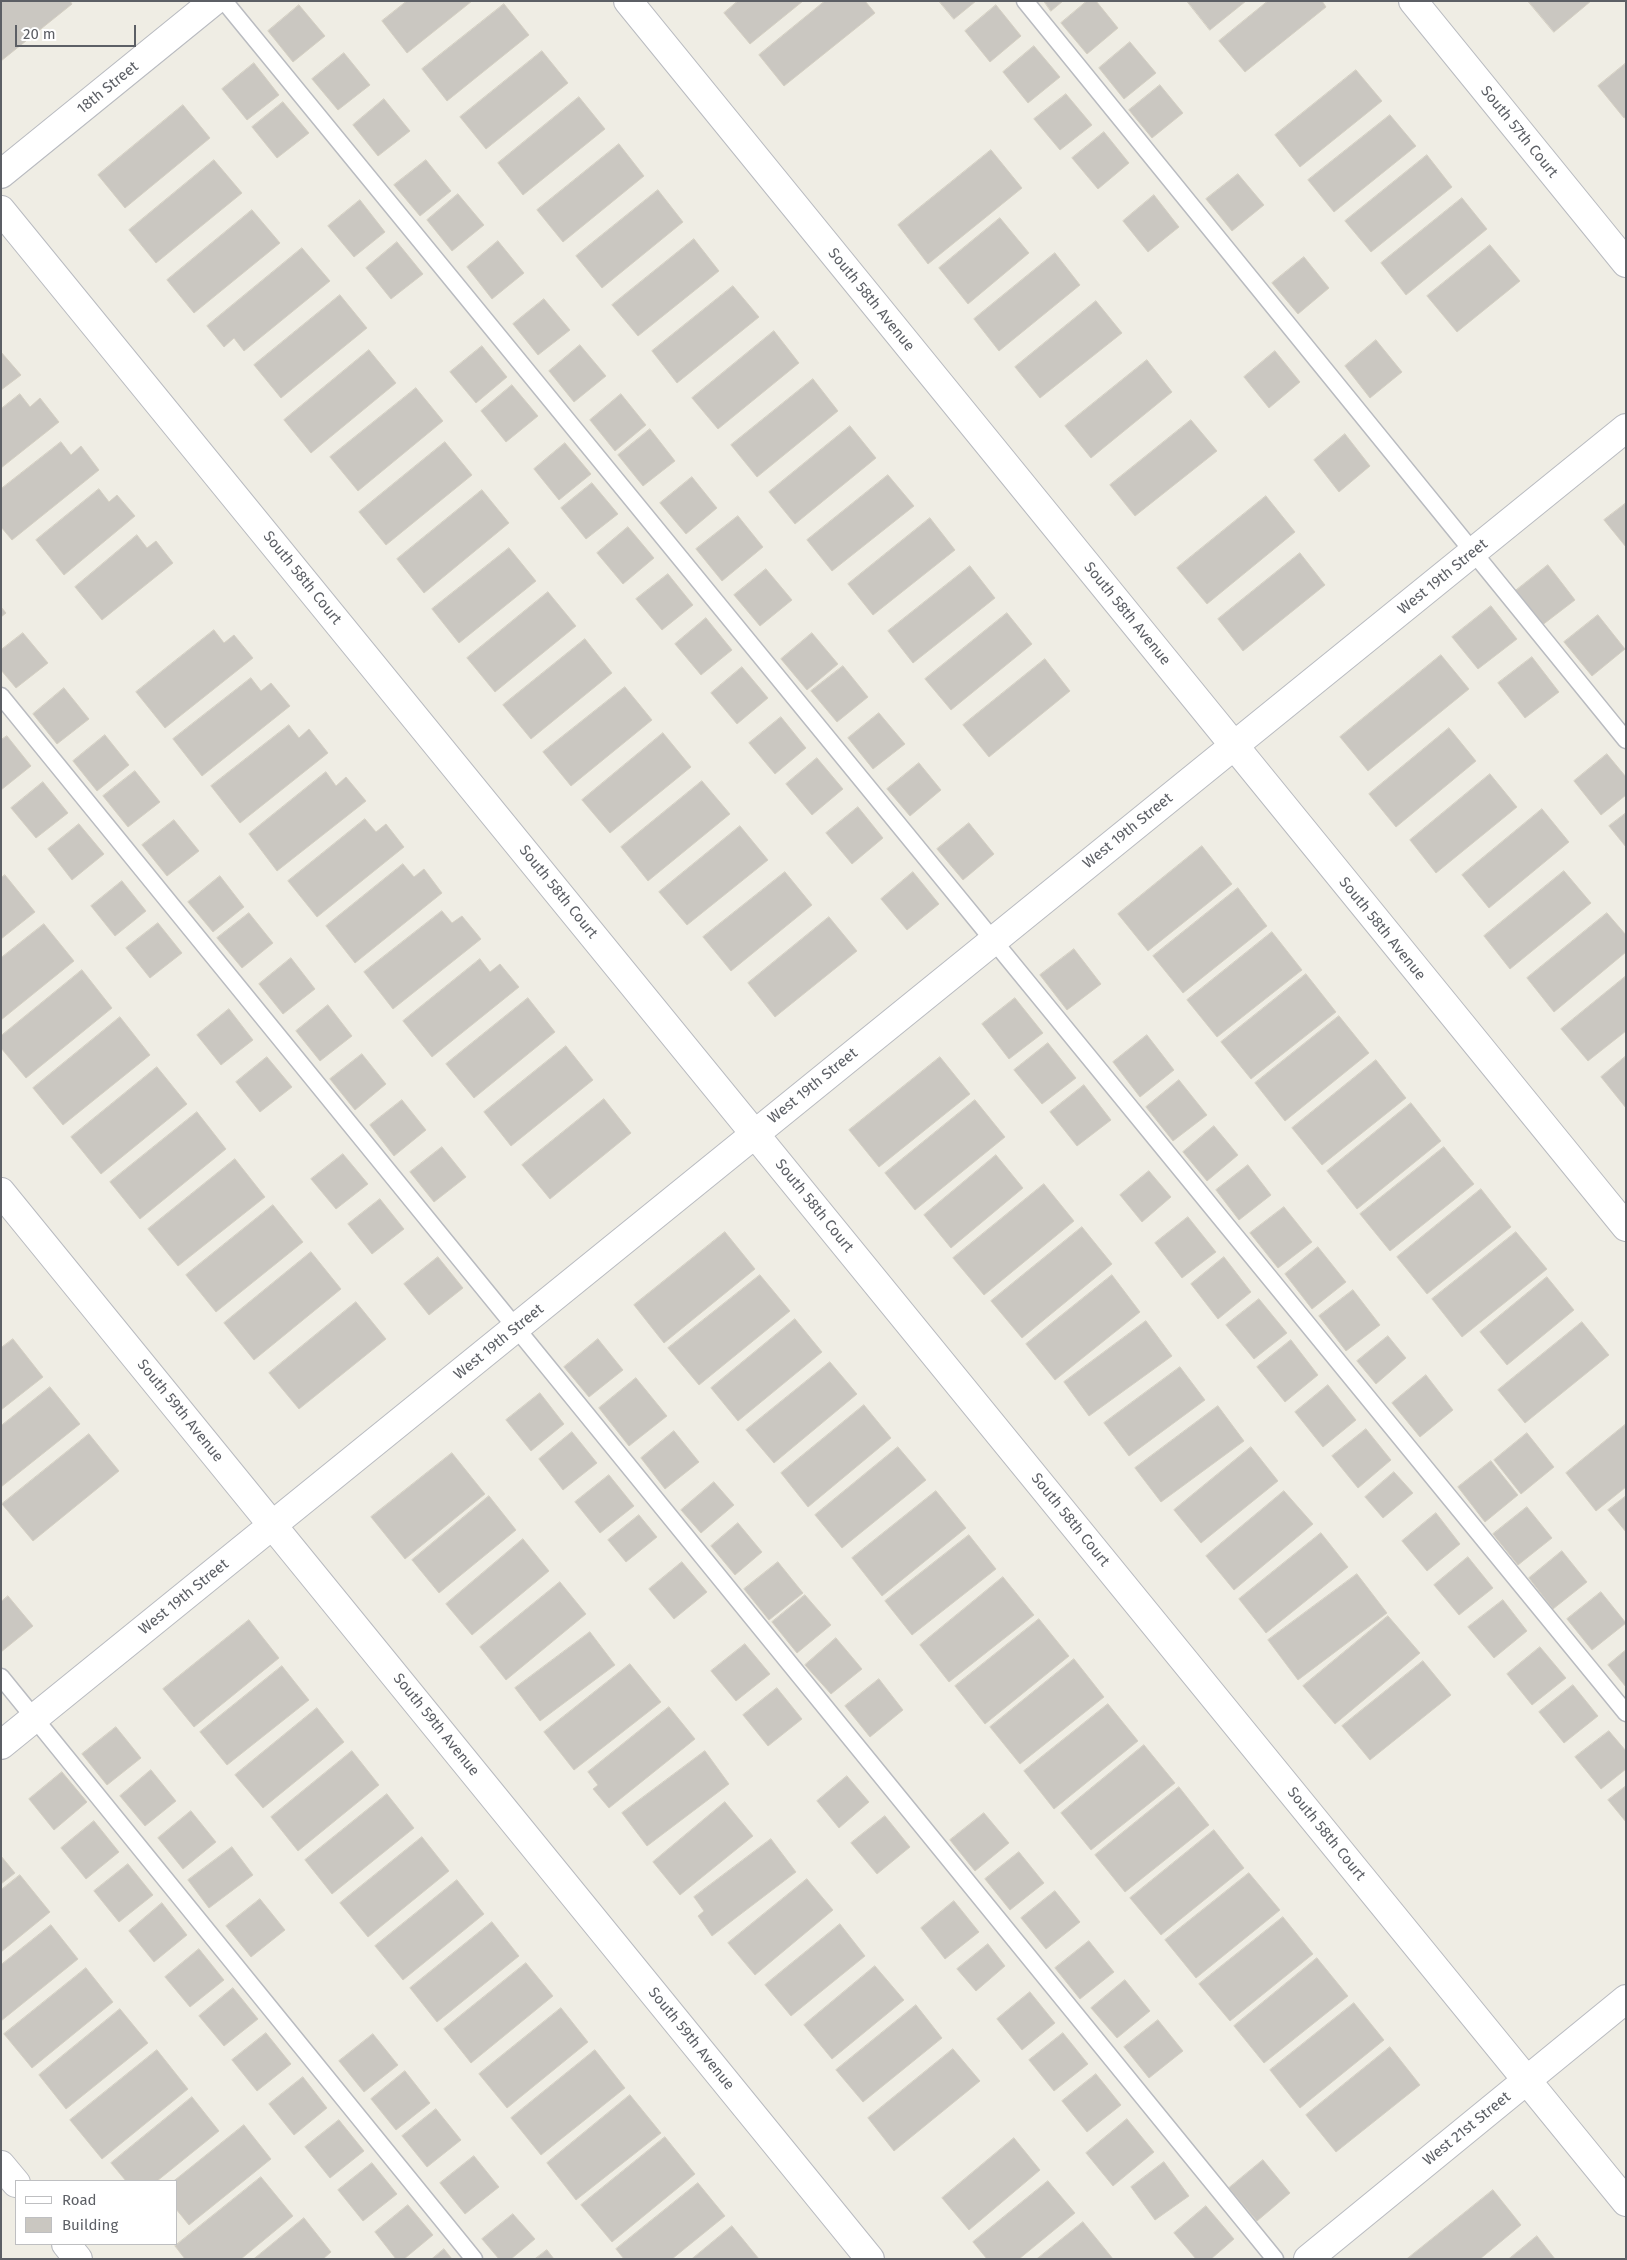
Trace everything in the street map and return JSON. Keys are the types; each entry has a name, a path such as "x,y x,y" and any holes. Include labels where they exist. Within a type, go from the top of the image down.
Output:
{"street":[{"name":"18th Street","path":"1,174 214,1"},
{"name":"South 58th Avenue","path":"628,1 1626,1227"},
{"name":"South 57th Court","path":"1413,1 1626,263"},
{"name":"South 58th Court","path":"1,210 1626,2202"},
{"name":"West 19th Street","path":"1,1745 1626,428"},
{"name":"South 59th Avenue","path":"1,1192 870,2259"},
{"name":"West 21st Street","path":"1308,2259 1626,1999"},
{"path":"1,2165 15,2182"},
{"path":"67,2245 78,2259"}],"lane":[{"path":"224,1 1626,1713"},
{"path":"1026,1 1626,740"},
{"path":"1,696 1275,2259"},
{"path":"1,1677 474,2259"}],"building":[{"path":"1,1 70,1 72,4 1,61"},
{"path":"407,1 472,1 407,53 382,21"},
{"path":"738,1 803,1 750,44 724,13"},
{"path":"825,1 865,1 875,13 784,86 759,55"},
{"path":"939,1 976,1 954,19"},
{"path":"1044,1 1063,1 1051,11"},
{"path":"1087,1 1096,1 1118,28 1087,54 1061,23"},
{"path":"1187,1 1246,1 1210,30"},
{"path":"1268,1 1322,1 1326,7 1245,72 1219,41"},
{"path":"1528,1 1591,1 1554,32"},
{"path":"504,4 529,35 447,101 422,69"},
{"path":"299,5 325,36 293,62 268,31"},
{"path":"996,5 1021,36 990,62 965,31"},
{"path":"1130,42 1156,73 1124,99 1099,68"},
{"path":"1034,46 1060,77 1028,103 1003,72"},
{"path":"542,51 568,83 486,149 460,117"},
{"path":"344,53 370,85 338,110 312,79"},
{"path":"254,63 279,95 247,120 222,89"},
{"path":"1626,63 1626,117 1624,118 1598,86"},
{"path":"1356,70 1382,101 1300,167 1275,135"},
{"path":"1160,85 1183,113 1152,138 1129,110"},
{"path":"1066,94 1092,125 1060,150 1034,119"},
{"path":"579,97 605,129 523,195 498,163"},
{"path":"384,99 410,131 378,156 353,125"},
{"path":"283,102 309,133 277,158 252,127"},
{"path":"183,105 210,138 125,208 98,175"},
{"path":"1390,115 1416,146 1334,212 1308,180"},
{"path":"1104,132 1129,163 1098,189 1072,158"},
{"path":"619,144 644,176 563,242 537,210"},
{"path":"991,150 1022,188 928,264 898,225"},
{"path":"1427,155 1452,187 1371,252 1345,221"},
{"path":"214,160 242,193 156,263 129,230"},
{"path":"426,160 451,191 420,216 394,185"},
{"path":"1238,174 1264,205 1232,231 1206,199"},
{"path":"658,190 683,222 602,288 576,256"},
{"path":"458,194 484,225 452,251 427,220"},
{"path":"1154,195 1179,227 1148,252 1123,221"},
{"path":"1462,198 1487,229 1406,295 1381,263"},
{"path":"360,200 385,232 354,257 328,226"},
{"path":"252,210 280,243 194,313 167,280"},
{"path":"1000,218 1029,253 968,304 939,268"},
{"path":"694,239 719,271 638,336 612,305"},
{"path":"498,241 524,273 492,299 467,267"},
{"path":"397,242 423,274 391,299 366,268"},
{"path":"1490,245 1520,281 1457,332 1427,296"},
{"path":"302,248 330,281 244,351 234,338 224,347 207,326"},
{"path":"1055,253 1080,285 999,351 974,319"},
{"path":"1304,257 1329,288 1298,314 1272,283"},
{"path":"733,286 759,317 677,383 652,351"},
{"path":"340,295 367,328 281,398 254,365"},
{"path":"544,299 570,330 538,355 513,324"},
{"path":"1096,301 1122,333 1040,398 1015,367"},
{"path":"774,331 799,363 718,429 692,398"},
{"path":"1376,340 1402,372 1370,398 1345,366"},
{"path":"580,345 606,376 574,402 549,371"},
{"path":"482,346 507,377 476,403 450,372"},
{"path":"369,350 396,383 311,453 284,420"},
{"path":"1275,351 1300,382 1269,408 1244,377"},
{"path":"1,352 21,375 1,390"},
{"path":"1147,360 1172,392 1091,458 1065,426"},
{"path":"813,379 838,411 757,477 731,445"},
{"path":"512,385 538,416 506,442 481,411"},
{"path":"416,388 443,421 358,491 330,457"},
{"path":"20,394 30,407 40,398 59,422 1,468 1,409"},
{"path":"621,394 646,425 615,451 590,420"},
{"path":"1191,420 1217,451 1135,516 1110,485"},
{"path":"850,426 876,458 795,524 769,492"},
{"path":"650,429 675,461 643,486 618,455"},
{"path":"1345,434 1370,466 1339,492 1314,460"},
{"path":"61,442 71,455 81,446 99,470 12,540 1,527 1,489"},
{"path":"445,442 472,475 386,545 359,512"},
{"path":"565,443 591,474 559,500 534,469"},
{"path":"888,475 914,506 832,571 807,540"},
{"path":"692,477 717,508 686,534 660,503"},
{"path":"592,483 618,514 586,539 561,508"},
{"path":"99,489 109,502 117,495 135,516 64,575 36,540"},
{"path":"482,490 509,523 424,593 397,559"},
{"path":"1266,496 1295,532 1207,604 1177,568"},
{"path":"1626,503 1626,547 1604,520"},
{"path":"738,516 763,547 722,581 696,549"},
{"path":"930,518 955,550 873,615 848,584"},
{"path":"628,527 654,558 623,584 597,553"},
{"path":"137,535 147,548 156,541 173,563 102,620 75,587"},
{"path":"509,548 536,581 459,643 432,609"},
{"path":"1300,553 1325,585 1243,651 1218,619"},
{"path":"1548,565 1575,600 1541,626 1514,592"},
{"path":"970,566 995,598 913,663 888,631"},
{"path":"766,569 792,600 760,626 734,595"},
{"path":"668,574 693,605 662,630 636,599"},
{"path":"548,592 576,626 495,692 467,658"},
{"path":"1491,606 1517,639 1478,669 1452,637"},
{"path":"1,607 6,613 1,617"},
{"path":"1007,613 1032,644 951,710 925,679"},
{"path":"1598,615 1625,649 1592,676 1564,642"},
{"path":"706,618 732,650 701,675 675,644"},
{"path":"214,630 224,643 234,635 253,658 165,728 136,692"},
{"path":"23,633 48,663 16,688 1,670 1,650"},
{"path":"812,633 838,664 807,690 781,659"},
{"path":"585,639 612,673 531,739 503,705"},
{"path":"1441,655 1469,689 1368,771 1340,737"},
{"path":"1532,657 1559,692 1525,718 1498,683"},
{"path":"1045,659 1070,691 989,757 963,725"},
{"path":"843,666 868,697 837,722 811,691"},
{"path":"742,667 768,698 737,724 711,693"},
{"path":"251,678 261,691 271,683 290,706 202,776 173,739"},
{"path":"625,687 652,720 571,786 543,752"},
{"path":"64,688 89,719 57,744 33,714"},
{"path":"879,713 905,744 873,769 848,738"},
{"path":"781,717 806,748 775,774 749,743"},
{"path":"289,725 299,738 309,729 328,753 240,823 211,786"},
{"path":"1449,728 1476,761 1396,827 1369,794"},
{"path":"663,733 691,767 610,833 582,800"},
{"path":"105,735 129,765 97,791 73,761"},
{"path":"7,736 31,766 1,790 1,740"},
{"path":"1607,754 1626,777 1626,795 1601,815 1574,781"},
{"path":"817,758 843,789 812,815 786,784"},
{"path":"919,763 941,790 910,816 887,789"},
{"path":"135,771 160,802 128,827 103,796"},
{"path":"326,772 336,786 346,777 366,801 277,871 249,834"},
{"path":"1490,774 1517,807 1436,873 1410,840"},
{"path":"702,781 730,814 648,881 621,847"},
{"path":"43,782 68,813 36,838 11,808"},
{"path":"858,807 883,838 852,864 826,833"},
{"path":"1542,809 1569,842 1489,908 1462,875"},
{"path":"1626,813 1626,847 1609,826"},
{"path":"365,819 376,832 386,824 404,847 317,917 288,881"},
{"path":"174,820 199,851 167,876 142,845"},
{"path":"969,823 994,854 963,880 937,849"},
{"path":"79,824 104,854 72,880 48,849"},
{"path":"740,826 768,860 687,925 659,892"},
{"path":"1202,846 1232,884 1148,951 1118,914"},
{"path":"403,864 414,877 424,869 442,893 355,963 326,926"},
{"path":"1564,871 1591,903 1510,969 1484,936"},
{"path":"785,872 812,905 731,971 703,937"},
{"path":"913,872 939,904 907,930 881,899"},
{"path":"5,875 35,912 1,939 1,878"},
{"path":"220,876 244,907 213,932 188,902"},
{"path":"122,881 146,911 115,936 91,906"},
{"path":"1238,888 1267,926 1183,993 1153,956"},
{"path":"442,911 452,923 462,916 481,939 393,1009 364,972"},
{"path":"249,913 273,943 242,968 217,938"},
{"path":"1607,913 1626,935 1626,952 1554,1012 1527,978"},
{"path":"829,917 857,951 775,1017 748,983"},
{"path":"158,923 182,953 150,978 126,948"},
{"path":"44,924 74,961 1,1020 1,958"},
{"path":"1272,932 1302,970 1217,1037 1187,1000"},
{"path":"1074,949 1101,984 1067,1010 1040,975"},
{"path":"291,958 315,989 283,1014 259,984"},
{"path":"480,959 490,972 500,964 519,987 432,1057 403,1021"},
{"path":"82,970 112,1008 26,1078 1,1048 1,1036"},
{"path":"1306,974 1336,1012 1251,1079 1221,1042"},
{"path":"1626,976 1626,1031 1588,1061 1561,1029"},
{"path":"528,998 555,1032 474,1098 446,1064"},
{"path":"1015,998 1043,1033 1009,1059 982,1024"},
{"path":"328,1005 352,1036 320,1061 296,1031"},
{"path":"229,1009 253,1040 221,1065 197,1035"},
{"path":"1339,1016 1369,1053 1285,1121 1255,1083"},
{"path":"120,1017 150,1055 63,1125 33,1088"},
{"path":"1147,1035 1174,1070 1140,1097 1113,1062"},
{"path":"1048,1043 1076,1078 1042,1104 1014,1070"},
{"path":"566,1046 593,1080 511,1146 484,1112"},
{"path":"362,1054 386,1084 355,1110 330,1079"},
{"path":"1626,1056 1626,1108 1601,1077"},
{"path":"267,1057 292,1087 260,1112 236,1082"},
{"path":"940,1057 970,1094 879,1167 849,1130"},
{"path":"1376,1060 1406,1098 1322,1165 1292,1128"},
{"path":"157,1067 187,1104 101,1174 71,1137"},
{"path":"1179,1080 1207,1115 1173,1141 1146,1107"},
{"path":"1084,1085 1111,1120 1077,1146 1050,1112"},
{"path":"604,1099 631,1133 550,1199 522,1165"},
{"path":"402,1100 426,1130 394,1156 370,1125"},
{"path":"975,1100 1005,1137 915,1210 885,1173"},
{"path":"1411,1103 1441,1141 1357,1209 1327,1171"},
{"path":"197,1112 226,1149 140,1219 110,1182"},
{"path":"1214,1126 1238,1155 1207,1181 1183,1152"},
{"path":"442,1147 466,1177 434,1202 410,1172"},
{"path":"1444,1147 1474,1184 1390,1251 1360,1214"},
{"path":"343,1154 368,1184 336,1209 311,1179"},
{"path":"996,1155 1023,1188 951,1248 924,1215"},
{"path":"235,1159 265,1197 178,1266 148,1229"},
{"path":"1248,1165 1271,1195 1239,1220 1216,1190"},
{"path":"1149,1171 1171,1197 1142,1222 1120,1195"},
{"path":"1044,1184 1074,1221 984,1295 953,1258"},
{"path":"1481,1189 1511,1227 1427,1294 1397,1257"},
{"path":"380,1199 404,1229 372,1254 348,1224"},
{"path":"273,1205 303,1242 216,1312 186,1275"},
{"path":"1284,1207 1312,1242 1278,1268 1250,1233"},
{"path":"1188,1217 1216,1252 1182,1278 1155,1243"},
{"path":"1082,1227 1112,1264 1022,1338 991,1301"},
{"path":"725,1232 755,1269 664,1343 634,1305"},
{"path":"1516,1232 1547,1269 1462,1337 1432,1299"},
{"path":"1318,1247 1346,1282 1312,1309 1285,1274"},
{"path":"311,1252 341,1289 254,1360 224,1323"},
{"path":"438,1257 463,1288 429,1315 404,1284"},
{"path":"1224,1257 1251,1292 1218,1319 1191,1284"},
{"path":"760,1275 790,1311 699,1385 668,1348"},
{"path":"1112,1275 1140,1312 1055,1380 1026,1344"},
{"path":"1547,1277 1574,1310 1507,1365 1480,1332"},
{"path":"1353,1290 1380,1325 1346,1351 1319,1316"},
{"path":"1259,1299 1287,1333 1254,1359 1226,1325"},
{"path":"356,1302 386,1339 299,1409 269,1373"},
{"path":"795,1319 822,1352 738,1421 711,1388"},
{"path":"1146,1321 1172,1356 1089,1416 1064,1382"},
{"path":"1582,1322 1609,1355 1525,1423 1498,1390"},
{"path":"1388,1336 1406,1358 1376,1384 1357,1361"},
{"path":"13,1339 43,1377 1,1410 1,1348"},
{"path":"598,1339 623,1370 589,1397 564,1367"},
{"path":"1291,1340 1318,1375 1285,1402 1257,1367"},
{"path":"830,1362 857,1394 774,1463 746,1430"},
{"path":"1180,1367 1205,1400 1129,1456 1104,1423"},
{"path":"1426,1375 1453,1410 1420,1437 1392,1403"},
{"path":"636,1378 667,1416 629,1446 599,1408"},
{"path":"1328,1385 1356,1420 1323,1447 1295,1412"},
{"path":"50,1387 80,1424 1,1487 1,1426"},
{"path":"540,1393 564,1424 531,1451 506,1420"},
{"path":"864,1405 891,1438 808,1507 781,1473"},
{"path":"1218,1406 1244,1441 1161,1502 1135,1468"},
{"path":"1626,1424 1626,1487 1596,1511 1566,1473"},
{"path":"1366,1429 1391,1460 1358,1488 1332,1456"},
{"path":"674,1431 699,1462 665,1489 641,1458"},
{"path":"572,1432 597,1463 563,1490 539,1459"},
{"path":"1527,1433 1554,1467 1521,1494 1494,1460"},
{"path":"89,1434 119,1471 33,1541 2,1504"},
{"path":"898,1447 926,1480 842,1548 815,1515"},
{"path":"1251,1447 1278,1481 1201,1543 1174,1510"},
{"path":"452,1453 485,1494 405,1559 371,1517"},
{"path":"1491,1461 1518,1495 1485,1522 1458,1487"},
{"path":"1394,1472 1413,1493 1383,1518 1365,1497"},
{"path":"609,1475 634,1506 600,1533 575,1502"},
{"path":"714,1482 734,1505 701,1533 681,1510"},
{"path":"936,1491 966,1528 882,1596 852,1558"},
{"path":"1284,1491 1313,1524 1234,1590 1206,1556"},
{"path":"489,1496 516,1530 439,1593 412,1560"},
{"path":"1626,1496 1626,1532 1608,1510"},
{"path":"1527,1507 1552,1538 1518,1565 1493,1534"},
{"path":"1436,1513 1460,1544 1427,1571 1402,1541"},
{"path":"639,1515 657,1537 626,1562 608,1540"},
{"path":"738,1523 762,1552 735,1575 711,1546"},
{"path":"1321,1533 1348,1567 1266,1633 1239,1599"},
{"path":"969,1535 996,1569 912,1635 885,1601"},
{"path":"523,1539 549,1571 472,1635 446,1604"},
{"path":"1562,1551 1587,1582 1553,1609 1529,1578"},
{"path":"1468,1557 1493,1588 1459,1615 1434,1585"},
{"path":"682,1562 707,1592 674,1619 649,1589"},
{"path":"778,1562 803,1593 769,1620 744,1589"},
{"path":"1357,1574 1387,1613 1298,1680 1268,1640"},
{"path":"1003,1577 1034,1615 949,1682 920,1645"},
{"path":"560,1582 586,1614 506,1680 480,1647"},
{"path":"1601,1592 1626,1623 1592,1650 1567,1619"},
{"path":"805,1595 831,1625 797,1653 772,1622"},
{"path":"8,1596 33,1626 1,1652 1,1602"},
{"path":"1503,1600 1527,1631 1494,1658 1468,1627"},
{"path":"1388,1616 1420,1653 1335,1724 1303,1686"},
{"path":"1039,1619 1069,1656 985,1724 955,1686"},
{"path":"249,1620 279,1658 194,1727 163,1689"},
{"path":"590,1632 615,1665 540,1721 515,1688"},
{"path":"836,1638 862,1669 831,1694 805,1665"},
{"path":"745,1644 770,1674 736,1701 711,1671"},
{"path":"1540,1647 1566,1678 1532,1705 1507,1674"},
{"path":"1626,1650 1626,1687 1608,1665"},
{"path":"1074,1659 1104,1697 1020,1764 990,1727"},
{"path":"1423,1661 1451,1695 1370,1760 1342,1726"},
{"path":"630,1664 661,1702 574,1770 544,1732"},
{"path":"282,1666 309,1700 227,1765 200,1732"},
{"path":"879,1679 903,1710 870,1737 845,1706"},
{"path":"1573,1685 1598,1716 1564,1743 1539,1712"},
{"path":"777,1688 802,1719 768,1746 743,1715"},
{"path":"1108,1704 1138,1741 1054,1809 1024,1771"},
{"path":"669,1707 695,1739 609,1808 593,1789 598,1785 588,1772"},
{"path":"317,1708 344,1742 263,1808 235,1775"},
{"path":"116,1727 141,1758 107,1785 82,1754"},
{"path":"1609,1731 1626,1751 1626,1769 1601,1789 1575,1757"},
{"path":"1144,1745 1175,1783 1091,1850 1061,1813"},
{"path":"352,1751 379,1785 298,1851 271,1817"},
{"path":"705,1751 729,1784 647,1846 622,1813"},
{"path":"151,1770 176,1801 145,1826 120,1796"},
{"path":"62,1772 87,1802 54,1830 29,1799"},
{"path":"847,1776 869,1802 839,1828 817,1801"},
{"path":"1626,1786 1626,1822 1608,1800"},
{"path":"1179,1787 1209,1825 1125,1892 1095,1855"},
{"path":"387,1794 414,1828 332,1894 305,1860"},
{"path":"725,1802 753,1836 680,1895 653,1862"},
{"path":"191,1811 216,1842 183,1869 158,1838"},
{"path":"984,1813 1009,1843 975,1871 950,1840"},
{"path":"885,1816 910,1847 877,1874 851,1843"},
{"path":"94,1821 119,1852 86,1879 61,1848"},
{"path":"1214,1830 1244,1868 1161,1935 1130,1898"},
{"path":"422,1837 449,1871 368,1937 340,1903"},
{"path":"771,1839 796,1872 712,1936 698,1916 704,1911 694,1897"},
{"path":"232,1847 253,1875 209,1908 188,1880"},
{"path":"1019,1852 1044,1883 1010,1910 985,1879"},
{"path":"1,1856 15,1873 1,1884"},
{"path":"128,1864 153,1895 119,1922 94,1891"},
{"path":"1249,1873 1280,1910 1196,1978 1165,1940"},
{"path":"20,1875 50,1912 1,1952 1,1890"},
{"path":"807,1879 833,1910 755,1975 728,1943"},
{"path":"457,1880 484,1914 403,1980 375,1946"},
{"path":"1055,1891 1080,1922 1046,1949 1021,1918"},
{"path":"260,1899 285,1930 251,1957 226,1926"},
{"path":"954,1901 979,1932 945,1959 921,1928"},
{"path":"162,1903 187,1935 154,1962 129,1931"},
{"path":"1283,1917 1313,1954 1230,2021 1199,1984"},
{"path":"492,1922 519,1956 437,2022 410,1988"},
{"path":"840,1924 865,1956 791,2016 765,1985"},
{"path":"51,1925 78,1959 1,2021 1,1965"},
{"path":"1089,1941 1114,1972 1080,1999 1055,1968"},
{"path":"988,1944 1005,1966 976,1991 957,1969"},
{"path":"199,1949 224,1980 190,2007 165,1977"},
{"path":"1317,1958 1348,1996 1264,2063 1234,2026"},
{"path":"526,1963 553,1996 471,2063 444,2029"},
{"path":"875,1966 904,2000 832,2059 804,2025"},
{"path":"86,1968 113,2002 32,2068 4,2034"},
{"path":"1125,1980 1150,2011 1117,2038 1091,2008"},
{"path":"233,1988 258,2019 224,2046 199,2016"},
{"path":"1030,1992 1055,2023 1022,2050 997,2019"},
{"path":"1354,2003 1384,2040 1300,2108 1270,2070"},
{"path":"916,2005 942,2038 863,2102 836,2070"},
{"path":"561,2008 588,2042 507,2108 479,2074"},
{"path":"120,2009 148,2043 66,2109 39,2075"},
{"path":"1158,2020 1183,2051 1149,2078 1124,2047"},
{"path":"266,2033 291,2064 257,2091 232,2060"},
{"path":"1063,2033 1088,2064 1054,2091 1029,2060"},
{"path":"373,2034 398,2065 364,2092 339,2061"},
{"path":"1390,2047 1420,2085 1336,2152 1306,2115"},
{"path":"953,2049 980,2081 894,2151 868,2118"},
{"path":"157,2050 188,2089 102,2159 70,2120"},
{"path":"595,2050 625,2088 541,2155 511,2118"},
{"path":"405,2071 430,2103 396,2130 371,2099"},
{"path":"1096,2074 1121,2105 1087,2132 1062,2101"},
{"path":"303,2077 327,2108 294,2135 269,2104"},
{"path":"630,2095 661,2133 576,2200 547,2163"},
{"path":"192,2097 219,2131 158,2180 125,2180 111,2163"},
{"path":"436,2109 461,2140 427,2167 402,2136"},
{"path":"1127,2119 1154,2152 1113,2186 1086,2153"},
{"path":"339,2120 364,2151 330,2178 305,2147"},
{"path":"244,2125 271,2159 189,2225 178,2211 178,2180 175,2180"},
{"path":"665,2137 695,2174 612,2242 581,2205"},
{"path":"1014,2138 1040,2170 969,2230 942,2198"},
{"path":"474,2156 499,2187 465,2214 440,2183"},
{"path":"1263,2160 1290,2193 1257,2221 1229,2188"},
{"path":"1164,2162 1189,2196 1155,2220 1131,2187"},
{"path":"372,2163 397,2194 363,2221 338,2190"},
{"path":"261,2177 293,2216 241,2259 185,2259 175,2246"},
{"path":"1048,2181 1075,2213 1019,2259 987,2259 973,2242"},
{"path":"698,2183 725,2216 672,2259 624,2259 616,2249"},
{"path":"1493,2190 1521,2225 1480,2259 1407,2259"},
{"path":"408,2205 433,2235 404,2259 396,2259 375,2232"},
{"path":"1206,2206 1234,2239 1211,2259 1196,2259 1174,2233"},
{"path":"513,2214 535,2239 511,2259 499,2259 482,2239"},
{"path":"304,2218 331,2252 323,2259 254,2259"},
{"path":"1083,2222 1113,2259 1037,2259"},
{"path":"732,2226 759,2259 692,2259"},
{"path":"1537,2236 1555,2259 1509,2259"},
{"path":"444,2249 452,2259 432,2259"},
{"path":"547,2250 554,2259 535,2259"}]}
